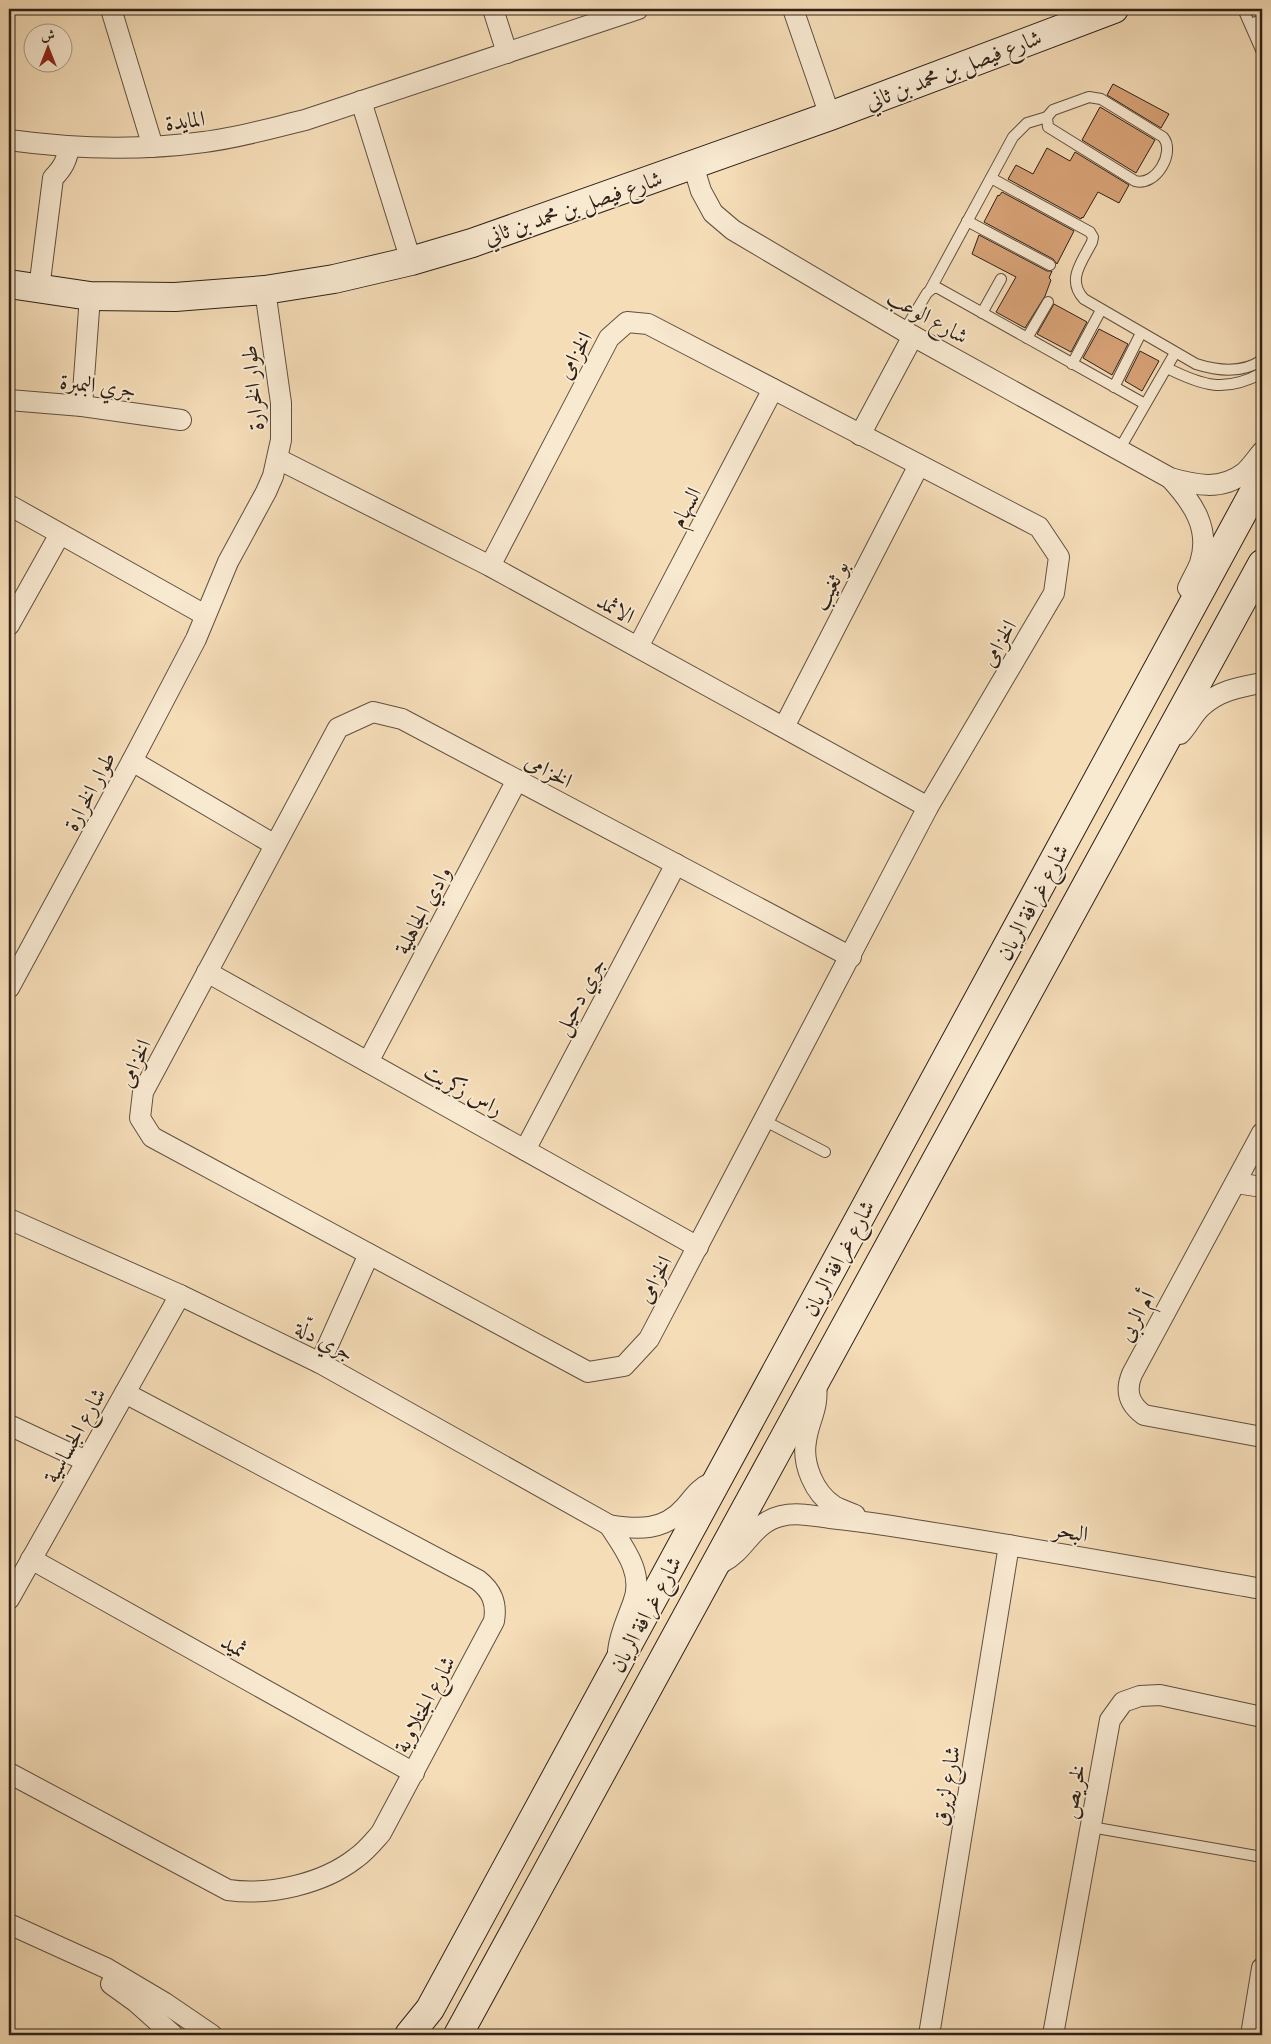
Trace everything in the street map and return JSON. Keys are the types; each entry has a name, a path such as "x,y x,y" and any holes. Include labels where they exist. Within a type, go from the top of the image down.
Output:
{"main road":[{"name":"شارع فيصل بن محمد بن ثاني","path":"9,284 90,296 175,297 265,290 334,279 411,262 472,243 830,116 1114,9"},
{"name":"شارع غرافة الريان","path":"409,2035 430,2009 1262,477"},
{"name":"شارع غرافة الريان","path":"458,2035 1262,564"}],"street":[{"path":"111,9 153,147"},
{"path":"493,9 507,53"},
{"name":"المايدة","path":"9,140 70,147 114,149 205,142 255,133 305,120 638,9"},
{"path":"793,9 830,116"},
{"path":"361,101 411,262"},
{"path":"47,145 47,162 54,178"},
{"path":"39,289 54,178 65,164 70,147"},
{"name":"شارع الوعب","path":"693,164 701,191 713,212 733,230 909,334 1170,478 1193,485 1210,486 1224,484 1244,473 1262,452"},
{"name":"طوار الخرارة","path":"9,988 196,639 228,562 266,492 278,459 281,440 281,403 265,290"},
{"path":"82,406 90,296"},
{"name":"الخزامى","path":"490,566 609,338 627,322 648,324 1039,527 1059,557 1054,593 928,808 851,957 649,1339 624,1366 588,1372 152,1137 140,1118 143,1092 338,728 373,712 402,719 851,957"},
{"path":"860,435 909,334"},
{"name":"السهام","path":"638,647 773,389"},
{"name":"جري البمبرة","path":"9,400 82,406 181,420"},
{"name":"الاثمد","path":"278,459 490,566 928,808"},
{"name":"بو ثغيب","path":"784,727 919,465"},
{"name":"شارع الوعب","path":"1170,478 1188,498 1197,514 1201,528 1200,564 1187,592 1187,615"},
{"path":"9,505 205,615"},
{"path":"9,625 60,534"},
{"path":"1164,744 1182,733 1199,709 1212,698 1226,691 1262,683"},
{"path":"132,761 275,845"},
{"name":"وادي الجاهلية","path":"368,1062 517,780"},
{"name":"جري دحيل","path":"525,1150 676,864"},
{"name":"راس زكريت","path":"207,972 698,1247"},
{"name":"أم الربى","path":"1262,1133 1128,1383 1130,1402 1144,1414 1262,1437"},
{"path":"1236,1182 1262,1187"},
{"name":"جري دلّة","path":"9,1219 180,1294 320,1363 609,1526 641,1529 661,1525 678,1515 699,1490 717,1481"},
{"path":"320,1363 369,1254"},
{"name":"شارع الجساسية","path":"9,1599 180,1294"},
{"name":"البحر","path":"815,1382 816,1406 805,1442 808,1471 819,1491 834,1505 871,1523"},
{"name":"شارع الجتلاوية","path":"9,1773 228,1890 278,1891 326,1876 356,1858 381,1833 494,1621 495,1605 489,1591 478,1580 124,1393"},
{"path":"9,1425 86,1462"},
{"name":"البحر","path":"717,1564 727,1559 755,1530 767,1522 780,1516 806,1515 871,1523 1009,1545 1262,1589"},
{"name":"جري دلّة","path":"609,1526 628,1554 634,1569 635,1582 634,1602 625,1621 619,1642 619,1662"},
{"name":"شارع لزيرق","path":"929,2035 1009,1545"},
{"name":"ثميد","path":"31,1559 414,1773"},
{"name":"لخريص","path":"1053,2035 1110,1720 1123,1702 1140,1696 1160,1695 1262,1717"},
{"path":"11,1931 58,1947 106,1968 165,2003 212,2035"},
{"path":"58,1947 136,2002 173,2035"},
{"path":"1251,2035 1262,1968"}],"lane":[{"path":"1243,9 1262,52"},
{"path":"1250,24 1262,20"},
{"path":"1250,24 1262,25"},
{"path":"909,334 930,290 1013,137 1028,123 1047,117 1053,110 1083,99 1095,97 1163,138 1166,142 1168,153 1151,180 1140,182 1052,131 1048,127 1047,117"},
{"path":"991,178 1090,232 1093,237 1092,242 1075,278 1075,286 1084,299 1196,364 1214,370 1234,370 1254,366 1262,360"},
{"path":"967,221 1050,265"},
{"path":"982,313 1001,279"},
{"path":"930,290 938,288 1145,404"},
{"path":"1027,338 1048,302"},
{"path":"1072,364 1101,310"},
{"path":"1114,387 1141,333"},
{"path":"1119,450 1175,353"},
{"path":"1167,368 1189,379 1208,385 1227,386 1246,382 1262,373"},
{"path":"765,1120 825,1152"},
{"path":"1091,1827 1262,1857"}],"building":[{"path":"1113,84 1169,114 1161,128 1107,95"},
{"path":"1100,107 1155,140 1136,173 1082,140"},
{"path":"1047,148 1070,161 1075,152 1129,185 1119,203 1098,192 1081,219 1008,179 1016,165 1033,174"},
{"path":"1002,192 1074,231 1057,264 1053,259 984,222 998,195"},
{"path":"979,235 1047,271 1052,271 1045,296 1025,328 996,312 1016,277 972,254"},
{"path":"1054,304 1087,322 1071,352 1037,334"},
{"path":"1099,329 1128,344 1112,375 1083,358"},
{"path":"1140,351 1159,361 1142,391 1125,381"}]}
